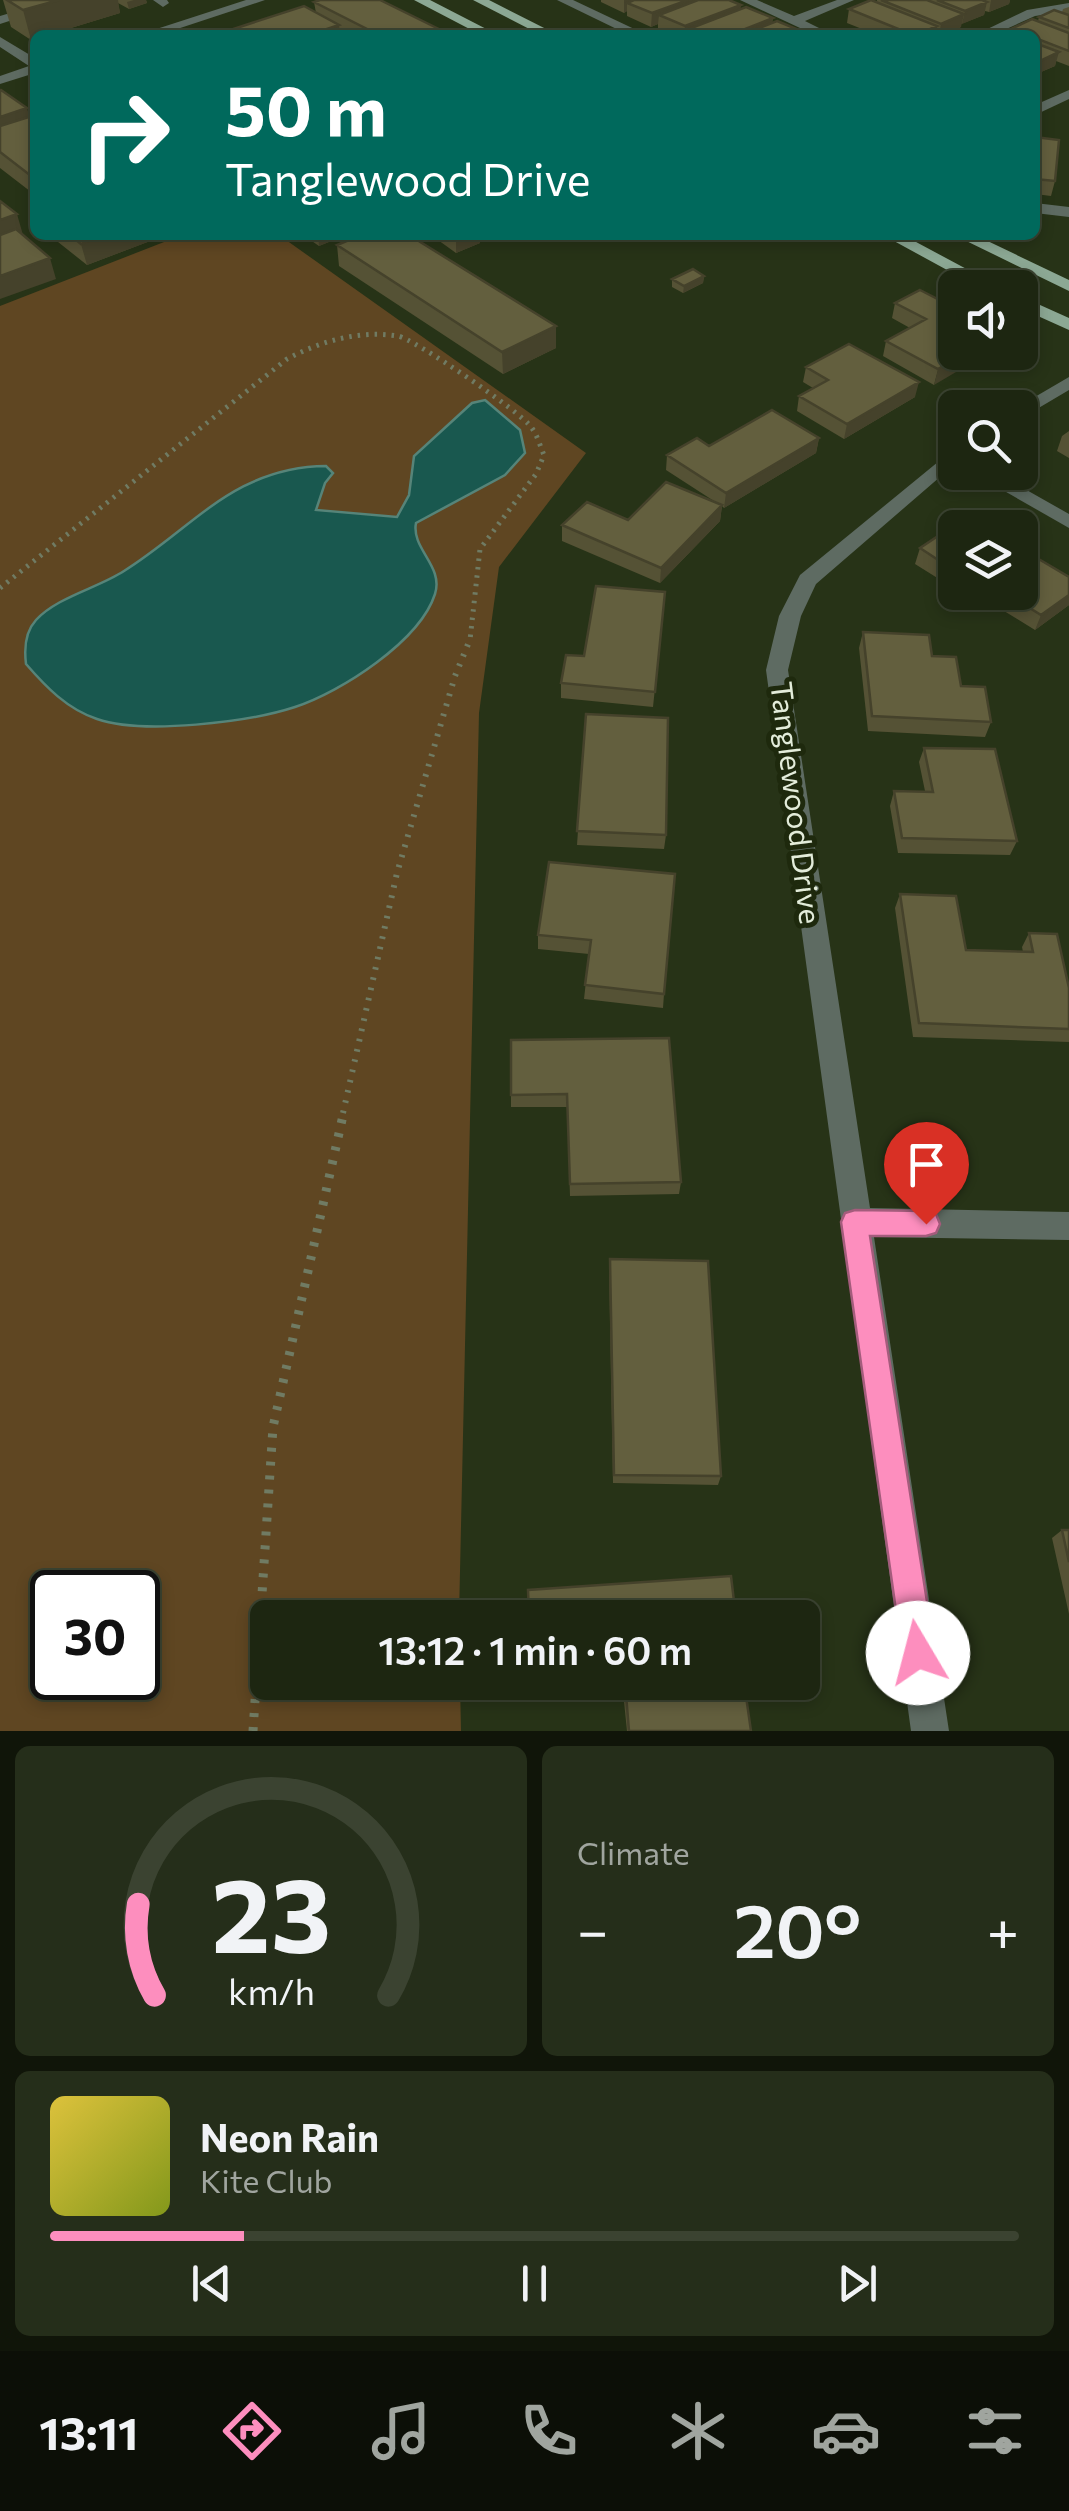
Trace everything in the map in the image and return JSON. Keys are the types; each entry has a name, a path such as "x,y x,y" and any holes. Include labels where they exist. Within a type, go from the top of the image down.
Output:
{"main road":[{"path":"420,0 481,30"},
{"path":"479,0 540,30"},
{"path":"900,240 959,270"},
{"path":"972,240 1069,286"},
{"path":"1038,310 1069,326"}],"street":[{"path":"0,20 68,0"},
{"path":"160,30 259,0"},
{"path":"562,0 629,30"},
{"path":"746,0 815,30"},
{"path":"794,21 848,0"},
{"path":"994,30 1032,14 1069,7"},
{"path":"0,41 30,62"},
{"path":"3,76 30,68"},
{"path":"1040,108 1069,94"},
{"path":"1040,209 1069,212"},
{"path":"1038,402 1069,382"},
{"name":"Tanglewood Drive","path":"930,1731 777,670 790,616 807,580 938,469"},
{"path":"1012,490 1069,522"},
{"path":"855,1222 1069,1226"}],"path":[{"path":"0,588 286,358 344,336 401,336 492,395 531,426 541,441 544,455 536,474 480,549 470,644 455,676 396,873 273,1427 253,1731"}],"shaded area":[{"path":"169,240 286,240 586,453 499,567 479,713 459,1600 250,1600 250,1700 460,1700 461,1731 0,1731 0,306"}],"water":[{"path":"485,400 520,430 525,453 505,475 416,523 418,541 437,584 427,612 377,662 334,690 295,707 251,717 196,725 117,724 76,709 49,689 26,664 27,635 45,612 124,571 216,503 265,477 326,466 333,473 325,483 316,510 397,517 409,495 414,456 472,403"}],"building":[{"path":"7,0 59,0 23,10"},
{"path":"380,0 441,30 369,30 314,2"},
{"path":"688,0 652,13 627,3"},
{"path":"698,0 729,0 741,5 685,26 659,15"},
{"path":"871,0 937,26 928,30 901,30 849,9"},
{"path":"881,0 927,0 964,14 941,24"},
{"path":"937,0 982,0 987,2 965,11"},
{"path":"304,6 339,25 324,30 230,30"},
{"path":"746,7 773,18 743,30 686,30"},
{"path":"1054,10 1069,15 1069,28 1039,17"},
{"path":"1032,19 1069,33 1069,51 1040,40 1040,30 1011,29"},
{"path":"777,21 799,30 754,30"},
{"path":"1040,45 1059,52 1040,61"},
{"path":"1,90 27,108 0,117"},
{"path":"30,117 30,175 0,152 0,126"},
{"path":"1040,138 1059,140 1055,181 1040,180"},
{"path":"0,201 17,214 0,220"},
{"path":"16,229 50,258 0,276 0,235"},
{"path":"349,240 417,240 556,326 502,352 337,245"},
{"path":"693,269 704,276 684,286 672,279"},
{"path":"920,290 938,299 938,369 886,341 926,319 895,303"},
{"path":"849,344 919,382 847,424 799,396 828,380 806,367"},
{"path":"772,410 819,438 726,493 667,455 697,438 709,446"},
{"path":"666,482 722,505 661,568 562,525 587,502 628,520"},
{"path":"938,536 938,560 920,548"},
{"path":"1038,559 1069,577 1069,595 1041,615 1033,610 1038,610"},
{"path":"596,586 665,592 655,692 561,683 566,655 584,656"},
{"path":"863,632 929,635 932,656 956,657 961,686 985,687 991,722 872,716"},
{"path":"586,714 668,718 666,835 577,831"},
{"path":"924,748 995,749 1017,841 902,838 894,791 933,792"},
{"path":"549,862 675,874 664,994 585,985 591,940 538,935"},
{"path":"900,894 956,896 966,950 1033,952 1029,933 1057,934 1069,988 1069,1029 919,1023"},
{"path":"669,1038 681,1182 570,1184 567,1094 511,1095 511,1040"},
{"path":"610,1259 708,1261 721,1476 614,1475"},
{"path":"1062,1530 1069,1530 1069,1562"},
{"path":"731,1576 734,1600 528,1600 528,1590"},
{"path":"626,1700 747,1700 751,1731 629,1731"}],"route":[{"path":"918,1653 855,1222 926,1224"}]}
